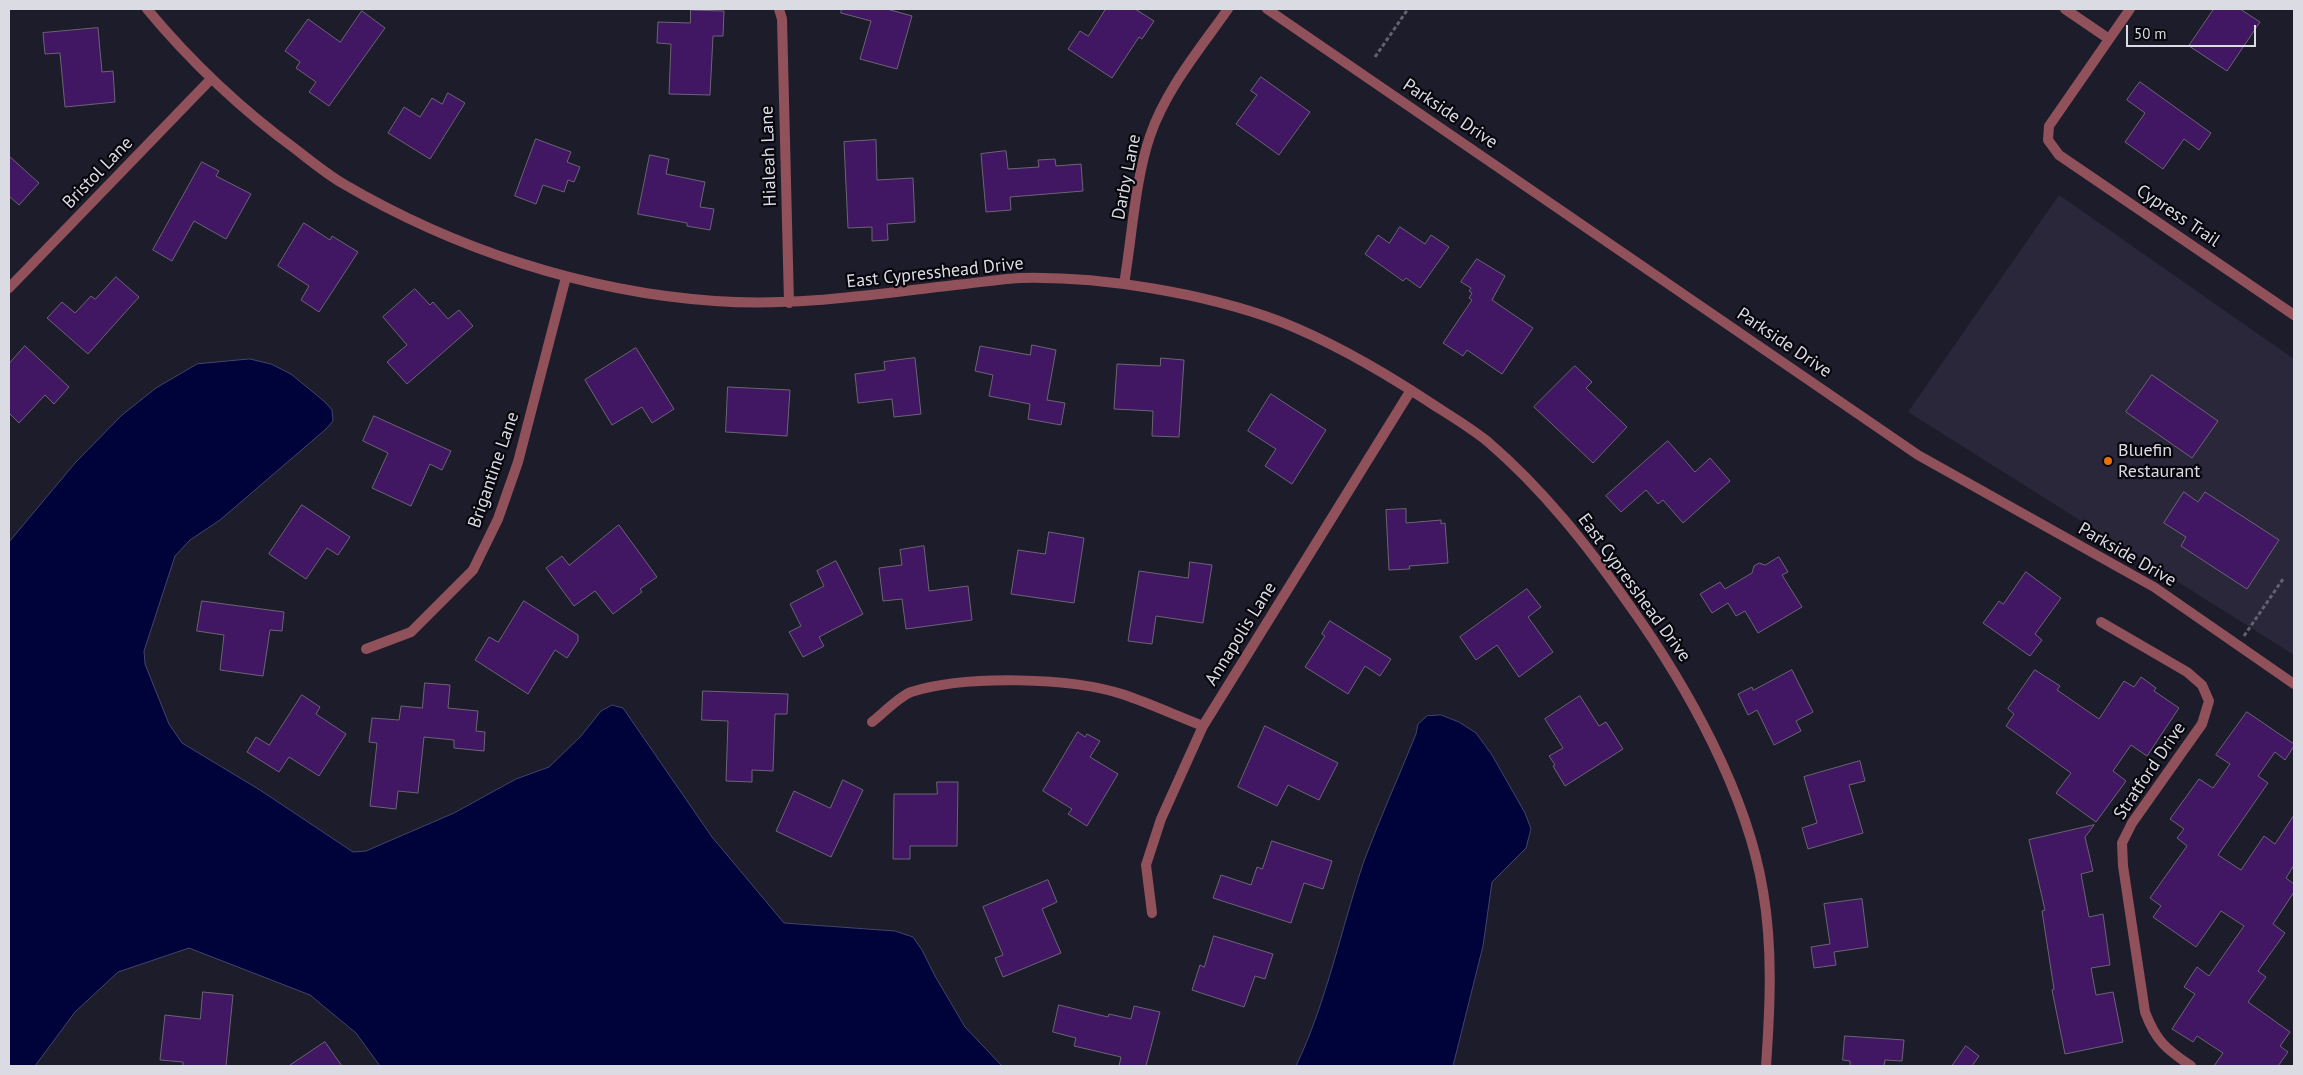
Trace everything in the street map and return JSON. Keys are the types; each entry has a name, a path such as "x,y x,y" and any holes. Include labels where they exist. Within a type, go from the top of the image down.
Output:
{"street":[{"name":"East Cypresshead Drive","path":"147,9 211,79 272,133 340,182 416,221 498,254 566,277 642,292 714,301 789,303 1021,278 1124,284 1195,297 1276,320 1351,354 1411,390 1483,438 1541,492 1592,551 1639,618 1687,694 1717,753 1741,812 1763,888 1770,952 1770,1018 1766,1066"},
{"name":"Hialeah Lane","path":"779,9 782,20 789,303"},
{"name":"Darby Lane","path":"1124,284 1143,165 1150,136 1163,107 1180,78 1228,9"},
{"name":"Parkside Drive","path":"1267,9 1918,454 2154,588 2294,684"},
{"path":"2065,9 2109,39 2130,9"},
{"name":"Cypress Trail","path":"2109,39 2049,126 2048,140 2059,155 2294,315"},
{"name":"Bristol Lane","path":"9,288 211,79"},
{"name":"Brigantine Lane","path":"366,649 411,632 473,570 498,519 518,462 566,277"},
{"name":"Annapolis Lane","path":"1152,912 1146,865 1161,820 1203,726 1411,390"},
{"name":"Stratford Drive","path":"2101,622 2187,672 2202,685 2209,701 2202,724 2132,823 2122,844 2123,866 2145,1012 2152,1033 2164,1047 2191,1066"},
{"path":"872,722 909,692 952,685 1015,680 1067,684 1124,695 1203,726"}],"path":[{"path":"1375,56 1408,9"},
{"path":"2237,645 2283,579"}],"shaded area":[{"path":"2059,195 2294,359 2294,655 1908,412"},
{"path":"250,359 271,364 291,374 325,402 332,410 333,421 220,520 190,540 175,556 144,651 145,664 169,724 182,743 260,790 353,852 366,851 454,813 516,779 549,767 581,736 601,711 612,705 623,708 712,837 784,923 895,931 913,937 965,1027 1002,1066 380,1066 356,1033 310,995 189,948 118,972 75,1012 35,1066 9,1066 9,542 75,463 122,415 156,388 197,364"},
{"path":"1441,715 1459,722 1476,733 1492,755 1525,813 1531,829 1526,848 1492,882 1483,946 1453,1066 1296,1066 1325,991 1364,861 1416,734 1418,724 1427,716"}],"building":[{"path":"842,9 887,9 912,16 897,69 860,59 871,21 841,13"},
{"path":"1106,9 1135,9 1154,21 1142,39 1139,37 1112,78 1068,49 1080,31 1088,36"},
{"path":"2214,9 2240,9 2260,22 2227,71 2189,46"},
{"path":"691,10 724,11 723,36 713,36 710,95 669,94 671,44 657,43 658,22 690,23"},
{"path":"362,11 385,28 329,106 309,92 316,82 296,68 300,62 285,51 308,19 340,42"},
{"path":"98,28 102,72 113,71 115,102 65,107 60,53 45,54 43,33"},
{"path":"1261,77 1310,112 1279,155 1236,124 1257,95 1251,91"},
{"path":"2140,82 2211,133 2199,150 2184,139 2163,169 2125,142 2145,113 2127,100"},
{"path":"448,93 465,103 430,159 388,133 404,107 420,117 432,98 442,104"},
{"path":"536,139 571,152 567,162 580,167 574,182 568,180 564,192 543,185 536,204 515,196"},
{"path":"876,140 877,180 913,178 915,222 887,224 888,240 872,241 872,227 848,228 844,142"},
{"path":"1006,151 1008,169 1039,167 1038,160 1055,159 1056,166 1081,164 1083,191 1010,197 1011,210 986,212 981,154"},
{"path":"650,155 669,159 666,174 705,182 700,207 714,209 710,230 687,226 687,223 638,214"},
{"path":"9,156 39,183 19,205 9,196"},
{"path":"202,162 219,171 216,176 251,194 226,239 194,221 172,261 153,250"},
{"path":"304,223 330,240 332,236 358,252 319,312 301,300 309,286 278,266"},
{"path":"1400,227 1425,244 1431,235 1449,247 1420,288 1406,278 1403,281 1365,254 1378,235 1389,243"},
{"path":"1477,259 1505,276 1492,300 1533,328 1502,374 1467,350 1463,356 1443,343 1472,300 1469,298 1472,293 1469,291 1471,288 1461,282"},
{"path":"116,277 139,297 88,354 47,318 62,302 75,313 91,296 95,299"},
{"path":"415,289 430,305 433,302 448,319 459,310 473,326 407,384 387,362 407,345 383,317"},
{"path":"1032,345 1056,350 1047,400 1065,403 1061,425 1028,419 1030,404 989,396 993,375 975,371 980,346 1030,355"},
{"path":"25,346 69,387 54,404 45,395 19,423 9,413 9,364"},
{"path":"636,348 674,409 652,423 642,407 612,425 585,380"},
{"path":"915,358 921,414 894,417 892,399 858,403 855,374 885,370 884,362"},
{"path":"1161,358 1184,360 1179,437 1152,436 1153,411 1114,409 1117,364 1160,366"},
{"path":"1575,366 1592,382 1586,388 1627,427 1593,463 1534,407"},
{"path":"2152,375 2218,421 2192,458 2126,412"},
{"path":"728,387 790,390 787,436 726,432"},
{"path":"1271,394 1326,430 1292,484 1265,466 1276,449 1248,431"},
{"path":"374,416 451,451 442,470 430,464 411,506 372,488 388,453 363,441"},
{"path":"1668,441 1695,472 1710,458 1730,481 1683,523 1663,500 1658,504 1646,490 1621,512 1606,496"},
{"path":"2184,492 2198,502 2205,492 2279,540 2247,589 2181,546 2186,537 2164,523"},
{"path":"302,505 350,537 338,555 327,548 306,579 269,554"},
{"path":"1406,509 1406,523 1441,520 1441,524 1445,523 1448,563 1409,566 1410,569 1389,570 1386,510"},
{"path":"619,525 657,577 640,589 642,592 613,614 595,591 574,606 546,568 562,556 569,565"},
{"path":"1049,532 1084,538 1074,603 1011,594 1018,550 1045,554"},
{"path":"924,546 929,591 968,586 972,620 906,629 902,599 883,601 879,568 902,565 900,550"},
{"path":"1779,557 1788,572 1782,575 1802,607 1758,633 1745,611 1736,616 1728,603 1712,613 1700,594 1720,582 1725,589 1752,573 1754,566 1759,563 1765,565"},
{"path":"836,561 863,614 819,637 824,646 803,657 789,632 801,626 790,604 824,586 817,571"},
{"path":"1190,562 1212,565 1203,623 1156,616 1152,644 1128,641 1139,571 1188,578"},
{"path":"2026,572 2061,598 2035,634 2042,640 2030,656 1983,623 1999,601 2003,604"},
{"path":"1527,589 1541,607 1528,617 1553,652 1519,677 1497,645 1476,660 1460,637"},
{"path":"202,601 284,612 282,631 270,630 263,676 220,670 224,635 197,631"},
{"path":"524,601 578,635 578,641 567,658 555,650 528,694 475,660 489,637 498,642"},
{"path":"1330,621 1391,659 1380,676 1365,666 1348,694 1305,667 1325,636 1322,634"},
{"path":"1792,670 1813,712 1796,721 1801,731 1774,745 1757,710 1748,715 1738,694 1752,687 1753,690"},
{"path":"2035,670 2060,686 2057,690 2099,719 2124,681 2134,687 2141,677 2156,688 2154,691 2179,708 2147,756 2131,745 2113,771 2126,781 2096,822 2056,793 2071,773 2006,726 2014,714 2008,709"},
{"path":"425,683 450,685 448,708 478,711 476,731 485,732 484,751 454,748 454,740 424,737 418,793 398,791 396,809 370,806 377,743 369,742 372,718 399,720 401,706 422,708"},
{"path":"703,691 788,694 787,714 775,714 773,771 752,770 752,782 726,781 728,721 702,720"},
{"path":"302,695 320,707 316,714 346,734 319,776 289,757 279,772 247,752 256,737 269,745"},
{"path":"1580,696 1599,726 1606,722 1623,749 1565,786 1549,756 1563,748 1545,719"},
{"path":"2247,712 2294,744 2294,746 2285,760 2275,752 2258,776 2268,783 2218,855 2241,870 2264,836 2275,844 2294,815 2294,865 2286,878 2294,884 2294,892 2273,924 2285,933 2258,971 2266,977 2248,1002 2290,1032 2280,1046 2288,1052 2278,1066 2214,1066 2223,1053 2197,1036 2193,1042 2172,1029 2195,994 2184,987 2197,967 2209,976 2244,926 2221,911 2196,947 2153,917 2161,906 2150,898 2187,846 2177,838 2184,829 2170,819 2199,779 2213,788 2230,764 2216,755"},
{"path":"1265,726 1338,763 1319,800 1288,785 1277,806 1238,787"},
{"path":"1078,732 1085,737 1087,734 1100,741 1090,757 1118,774 1087,826 1068,814 1072,809 1043,791"},
{"path":"1860,761 1865,781 1849,785 1863,833 1808,849 1802,828 1817,823 1804,777"},
{"path":"843,780 863,790 831,857 776,831 794,791 830,808"},
{"path":"937,782 958,782 957,846 910,846 910,859 893,859 894,794 937,794"},
{"path":"2094,825 2085,837 2093,871 2081,874 2089,917 2103,914 2110,965 2091,968 2096,995 2113,992 2123,1042 2065,1054 2052,990 2054,989 2042,911 2045,910 2029,840"},
{"path":"1272,841 1332,861 1323,889 1304,883 1291,923 1213,898 1221,875 1251,885 1257,867 1262,869"},
{"path":"1048,880 1057,902 1042,909 1061,953 1003,977 995,958 1003,955 983,907"},
{"path":"1862,899 1868,947 1834,952 1836,965 1814,968 1811,947 1830,944 1824,904"},
{"path":"1214,936 1273,954 1265,979 1255,976 1244,1007 1192,990 1200,965 1204,967"},
{"path":"203,992 233,995 226,1066 183,1066 183,1062 160,1060 165,1015 200,1019"},
{"path":"1059,1005 1108,1017 1109,1014 1131,1019 1134,1006 1160,1012 1146,1066 1119,1066 1121,1057 1074,1046 1076,1038 1053,1032"},
{"path":"1845,1036 1904,1040 1902,1061 1885,1060 1884,1066 1850,1066 1850,1061 1843,1060"},
{"path":"325,1042 342,1066 289,1066"},
{"path":"1966,1046 1979,1056 1972,1066 1952,1066"}],"place":[{"name":"Bluefin Restaurant","path":"2108,461"}]}
